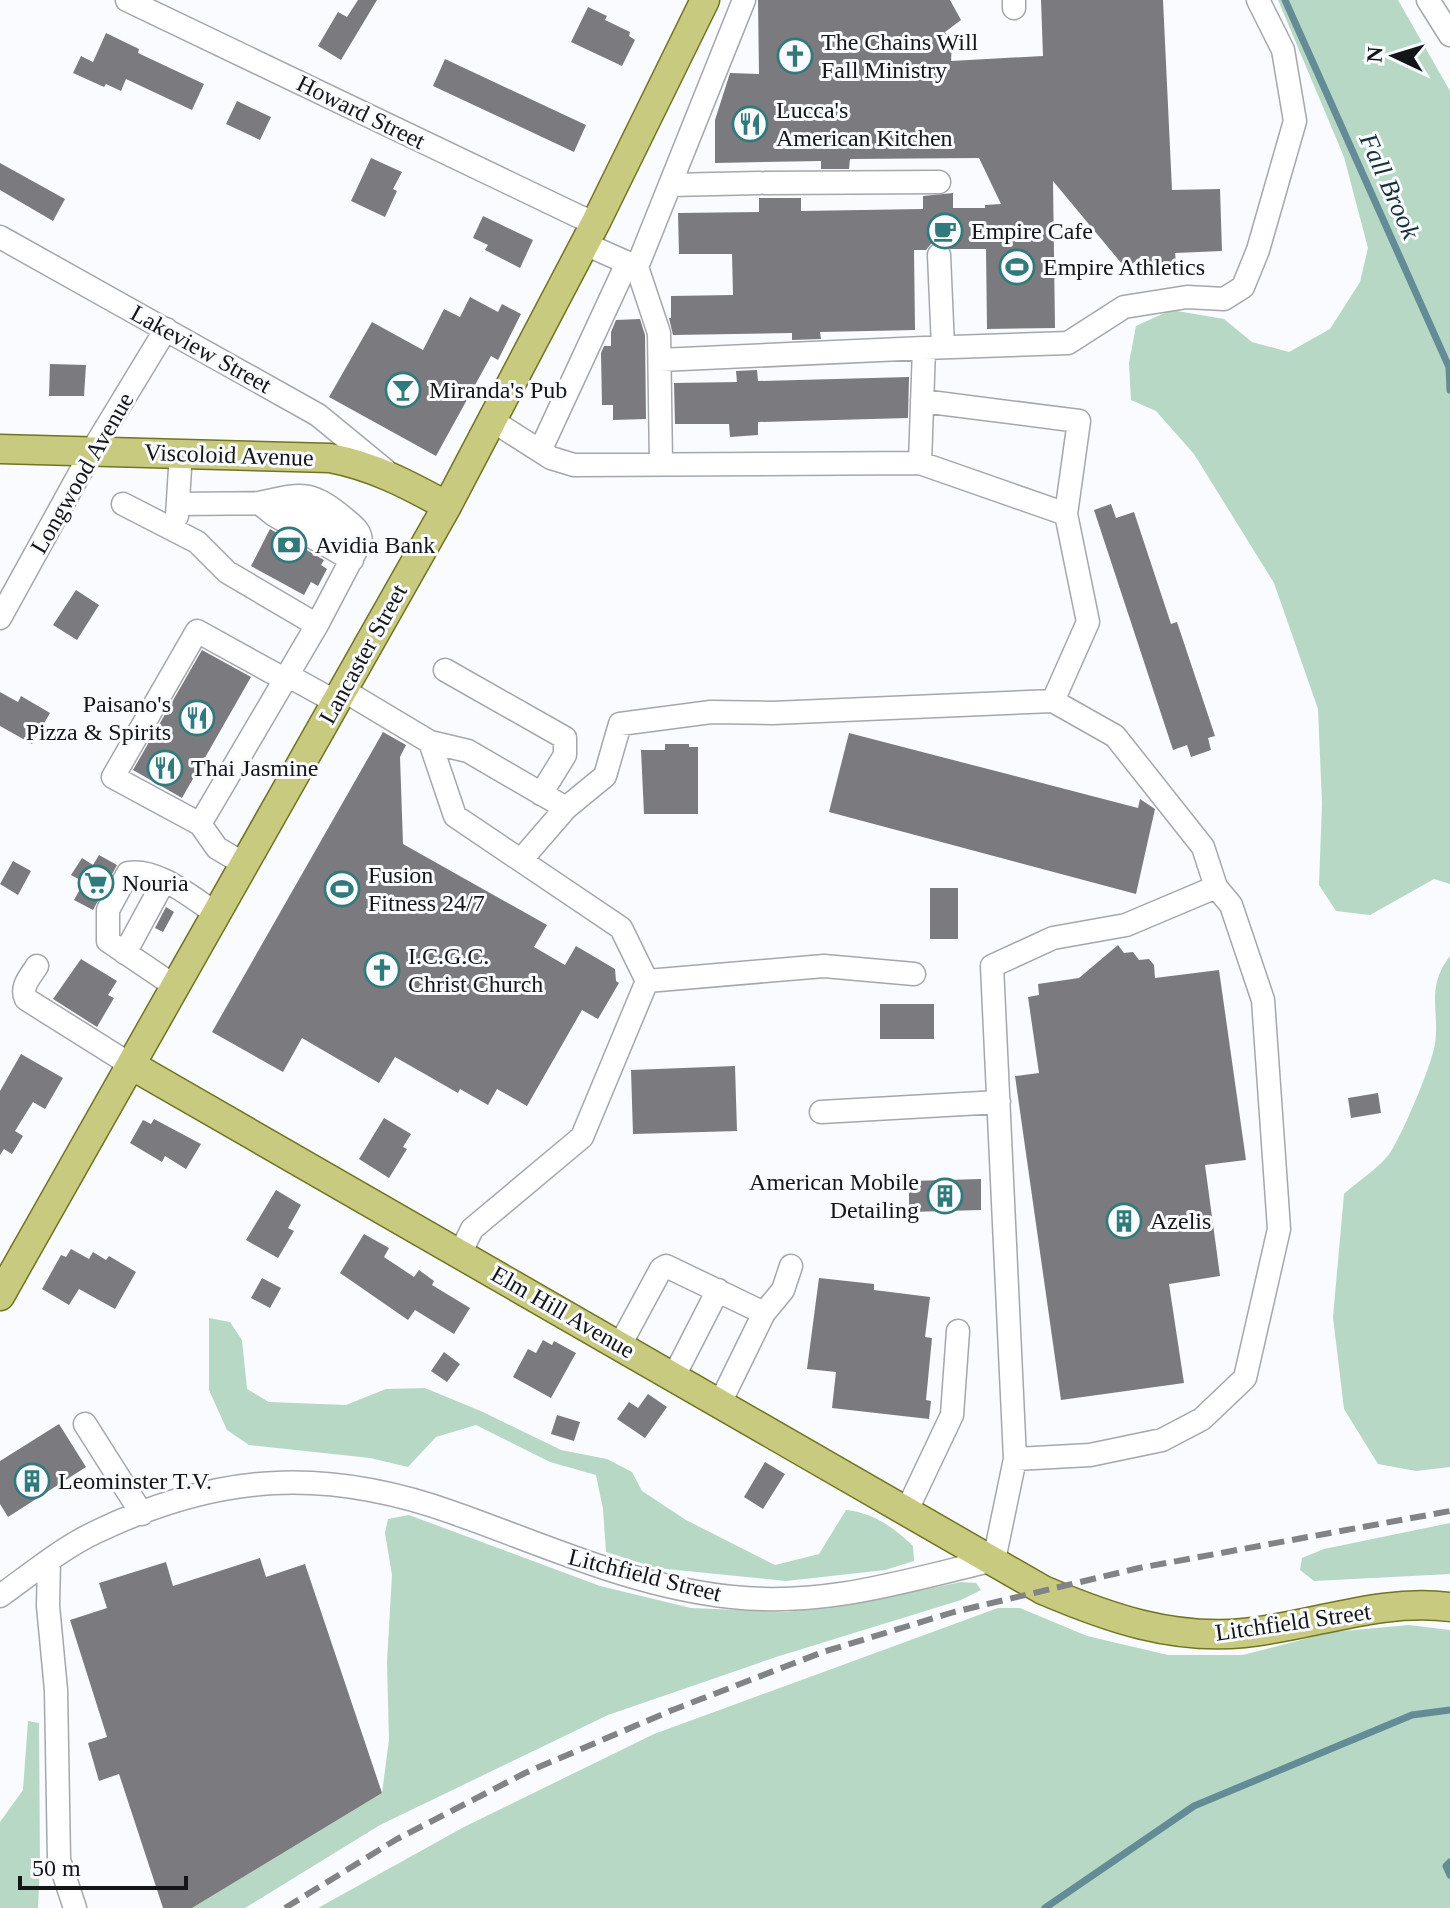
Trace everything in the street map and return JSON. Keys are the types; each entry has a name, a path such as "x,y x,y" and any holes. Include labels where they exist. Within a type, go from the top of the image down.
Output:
{"main road":[{"name":"Lancaster Street","path":"0,1296 447,506 590,233 705,0"},
{"name":"Viscoloid Avenue","path":"0,449 330,458 358,463 392,476 447,506"},
{"name":"Elm Hill Avenue","path":"131,1065 994,1560"},
{"name":"Litchfield Street","path":"994,1560 1043,1590 1099,1614 1147,1628 1196,1635 1246,1632 1393,1607 1450,1607"}],"street":[{"name":"Howard Street","path":"127,0 580,217 590,233 632,265"},
{"path":"540,451 670,185 744,0"},
{"path":"660,360 1068,343 1124,307 1187,297 1224,299 1243,287 1258,250 1295,121 1283,50 1258,0"},
{"path":"1428,0 1450,35"},
{"path":"670,185 939,182"},
{"name":"Lakeview Street","path":"0,237 318,415 392,476"},
{"path":"920,463 922,401 933,348 939,255"},
{"path":"632,265 659,333 661,464"},
{"name":"Longwood Avenue","path":"0,618 92,451 166,329"},
{"path":"922,401 1079,421 1066,514 1088,622 1053,701"},
{"path":"493,421 540,451 574,465 920,463 1066,514"},
{"path":"176,531 181,453"},
{"path":"178,504 259,503 293,495 314,497 358,530 357,551 200,824"},
{"path":"259,503 274,515 357,551"},
{"path":"123,504 197,542 227,572 317,625"},
{"path":"244,864 217,848 200,824 113,777 197,631 286,677 339,696 430,742 468,751 566,808"},
{"path":"445,670 565,738 565,755 541,794"},
{"path":"521,860 566,808 605,776 620,724 711,712 773,713 1053,701 1115,736 1203,847 1216,887 1231,905 1263,1000 1279,1229 1245,1378 1202,1419 1162,1440 1090,1455 1015,1459"},
{"path":"430,742 455,816 621,928 647,981 582,1137 472,1229 460,1254"},
{"path":"176,987 108,941 108,910 128,873 140,871 164,881 217,914"},
{"path":"125,953 164,881"},
{"path":"994,1560 1015,1459 992,966 1053,938 1126,925 1216,887"},
{"path":"37,966 25,984 23,993 26,999 131,1065"},
{"path":"647,981 824,966 914,974"},
{"path":"821,1112 999,1102"},
{"path":"620,1345 661,1269 666,1266 764,1313"},
{"path":"720,1403 764,1313 783,1290 791,1266"},
{"path":"674,1376 718,1290"},
{"path":"907,1510 952,1415 958,1331"},
{"path":"85,1424 142,1514"},
{"name":"Litchfield Street","path":"2,1589 95,1533 167,1504 257,1483 321,1482 385,1491 452,1512 586,1562 682,1589 731,1597 781,1600 842,1596 994,1560"},
{"path":"49,1561 48,1606 56,1690 59,1860 75,1908"}],"green space":[{"path":"1278,0 1398,0 1450,91 1450,884 1434,879 1370,915 1336,911 1319,885 1322,803 1318,709 1274,583 1194,454 1156,411 1131,400 1129,363 1136,326 1171,310 1224,319 1252,342 1289,352 1330,329 1360,282 1368,248 1344,157"},
{"path":"1450,956 1450,1467 1416,1471 1378,1464 1344,1409 1333,1317 1344,1194 1390,1153 1409,1116 1435,1044 1436,989 1442,968"},
{"path":"209,1318 230,1322 242,1340 247,1389 269,1402 346,1405 386,1389 425,1388 561,1450 607,1459 632,1472 642,1491 686,1520 775,1565 819,1554 846,1510 865,1514 890,1527 913,1546 914,1561 885,1570 786,1581 657,1568 606,1552 603,1509 596,1475 550,1462 476,1425 436,1437 408,1467 370,1458 249,1445 227,1430 209,1390"},
{"path":"409,1515 600,1586 691,1608 786,1612 865,1602 961,1582 976,1583 981,1590 961,1600 776,1657 608,1715 380,1825 245,1908 192,1908 382,1793 389,1740 387,1662 392,1575 385,1533 388,1519"},
{"path":"1450,1523 1450,1574 1314,1581 1300,1570 1302,1558 1324,1549"},
{"path":"998,1608 1020,1608 1087,1636 1168,1655 1243,1655 1332,1632 1409,1625 1450,1630 1450,1864 1446,1868 1450,1866 1450,1908 318,1908 464,1827 654,1734"},
{"path":"28,1721 39,1723 38,1908 0,1908 0,1822 23,1790"}],"building":[{"path":"358,0 377,0 341,60 318,46 338,12 347,17"},
{"path":"758,0 950,0 961,20 945,32 952,43 951,61 1043,56 1041,0 1163,0 1172,190 1220,189 1222,251 1175,253 1176,262 1122,264 1053,181 1055,328 987,329 986,249 951,249 939,241 926,250 914,250 915,330 820,332 821,339 792,340 792,333 673,335 669,318 671,296 733,295 732,254 679,254 678,213 759,212 759,198 801,198 801,211 923,209 923,196 953,193 953,208 985,208 985,205 1001,204 979,158 850,159 849,169 821,169 821,161 715,163 715,120 730,73 759,74"},
{"path":"588,7 607,16 605,20 630,32 629,36 635,40 622,66 571,42"},
{"path":"106,33 139,49 138,53 204,84 192,110 126,79 121,91 73,73 81,56 93,62"},
{"path":"445,59 586,125 574,152 433,86"},
{"path":"237,101 271,117 260,140 226,124"},
{"path":"371,158 402,172 393,189 397,191 385,217 351,201"},
{"path":"0,163 65,199 53,221 0,190"},
{"path":"483,216 533,240 520,268 485,250 488,245 473,238"},
{"name":"Miranda's Pub","path":"470,297 498,312 502,304 521,314 498,360 491,356 436,456 329,397 372,322 423,350 444,309 460,317"},
{"path":"640,319 645,335 646,419 613,420 613,405 602,405 601,353 604,346 611,346 611,332 616,320"},
{"path":"50,364 86,365 84,396 49,396"},
{"path":"757,370 758,381 909,377 908,418 758,422 758,435 730,437 729,424 675,424 674,383 737,382 736,371"},
{"path":"1111,504 1116,518 1134,512 1171,624 1177,622 1215,736 1208,738 1211,750 1191,757 1187,745 1173,750 1094,510"},
{"name":"Avidia Bank","path":"270,529 324,560 321,565 327,569 318,586 311,582 304,595 251,566"},
{"path":"76,590 99,605 77,640 53,625"},
{"path":"202,650 251,677 182,798 133,770"},
{"path":"0,692 18,702 21,696 50,713 32,744 0,726"},
{"path":"383,732 406,745 400,757 403,844 547,925 534,947 565,965 576,946 615,969 619,983 598,1019 582,1010 527,1106 497,1089 488,1105 460,1089 458,1093 395,1057 379,1083 302,1038 283,1072 212,1032"},
{"path":"849,733 1138,808 1140,799 1155,809 1136,894 829,812"},
{"path":"665,744 698,747 698,814 644,814 641,750 665,750"},
{"name":"Nouria","path":"99,855 117,865 93,910 74,900 84,882 71,875 82,858 93,865"},
{"path":"13,861 31,871 18,895 0,884"},
{"path":"930,888 958,888 958,939 930,939"},
{"path":"166,907 174,912 163,932 155,928"},
{"name":"Azelis","path":"1118,945 1124,953 1133,952 1139,960 1149,959 1154,965 1155,978 1219,970 1246,1160 1205,1165 1220,1276 1169,1284 1184,1383 1061,1400 1015,1076 1039,1073 1028,997 1039,995 1038,984 1079,978"},
{"path":"81,959 117,981 108,995 114,998 97,1027 53,999"},
{"path":"880,1004 934,1004 934,1039 880,1039"},
{"path":"21,1054 63,1078 45,1109 33,1102 15,1131 23,1136 12,1154 4,1149 0,1155 0,1091"},
{"path":"735,1066 737,1131 633,1134 631,1070"},
{"path":"1378,1093 1381,1113 1351,1118 1348,1098"},
{"path":"384,1118 411,1134 403,1147 407,1149 389,1178 359,1159"},
{"path":"154,1119 201,1144 186,1169 165,1156 162,1162 130,1143 143,1120 151,1124"},
{"name":"American Mobile Detailing","path":"981,1179 981,1210 909,1212 909,1181"},
{"path":"276,1190 301,1205 288,1228 294,1231 278,1258 246,1240"},
{"path":"364,1234 389,1248 384,1257 414,1277 419,1270 434,1281 432,1285 470,1308 454,1334 415,1310 408,1320 340,1273"},
{"path":"71,1249 89,1259 93,1252 106,1260 109,1256 136,1272 115,1309 79,1289 69,1305 42,1289 61,1255 66,1257"},
{"path":"262,1278 281,1288 270,1308 251,1298"},
{"path":"819,1278 874,1284 874,1290 930,1297 925,1337 932,1338 926,1400 931,1401 929,1419 832,1408 836,1372 807,1369"},
{"path":"543,1340 552,1345 554,1341 576,1353 551,1398 513,1377 528,1349 536,1353"},
{"path":"444,1352 460,1364 447,1382 431,1371"},
{"path":"648,1394 667,1407 645,1438 617,1419 629,1402 638,1408"},
{"path":"557,1415 580,1422 574,1441 551,1434"},
{"name":"Leominster T.V.","path":"59,1424 86,1467 8,1517 0,1504 0,1461"},
{"path":"765,1462 785,1474 763,1509 744,1497"},
{"path":"260,1558 266,1577 305,1564 382,1793 192,1908 163,1908 119,1774 99,1781 88,1743 107,1737 70,1620 107,1608 99,1583 166,1562 173,1586"}],"waterway":[{"name":"Fall Brook","path":"1285,0 1449,367 1450,390"},
{"path":"1045,1908 1194,1806 1412,1715 1450,1710"},
{"name":"Fall Brook","path":"1450,1862 1446,1866 1450,1875"}],"railway":[{"path":"285,1908 397,1839 525,1773 670,1711 823,1652 954,1612 1139,1568 1450,1511"}],"place":[{"name":"The Chains Will Fall Ministry","path":"795,56"},
{"name":"Lucca's American Kitchen","path":"750,124"},
{"name":"Empire Cafe","path":"945,231"},
{"name":"Empire Athletics","path":"1017,267"},
{"name":"Miranda's Pub","path":"403,390"},
{"name":"Avidia Bank","path":"289,545"},
{"name":"Paisano's Pizza & Spirits","path":"197,718"},
{"name":"Thai Jasmine","path":"165,768"},
{"name":"Nouria","path":"96,883"},
{"name":"Fusion Fitness 24/7","path":"342,889"},
{"name":"I.C.G.C. Christ Church","path":"382,970"},
{"name":"American Mobile Detailing","path":"945,1196"},
{"name":"Azelis","path":"1124,1221"},
{"name":"Leominster T.V.","path":"32,1481"}]}
